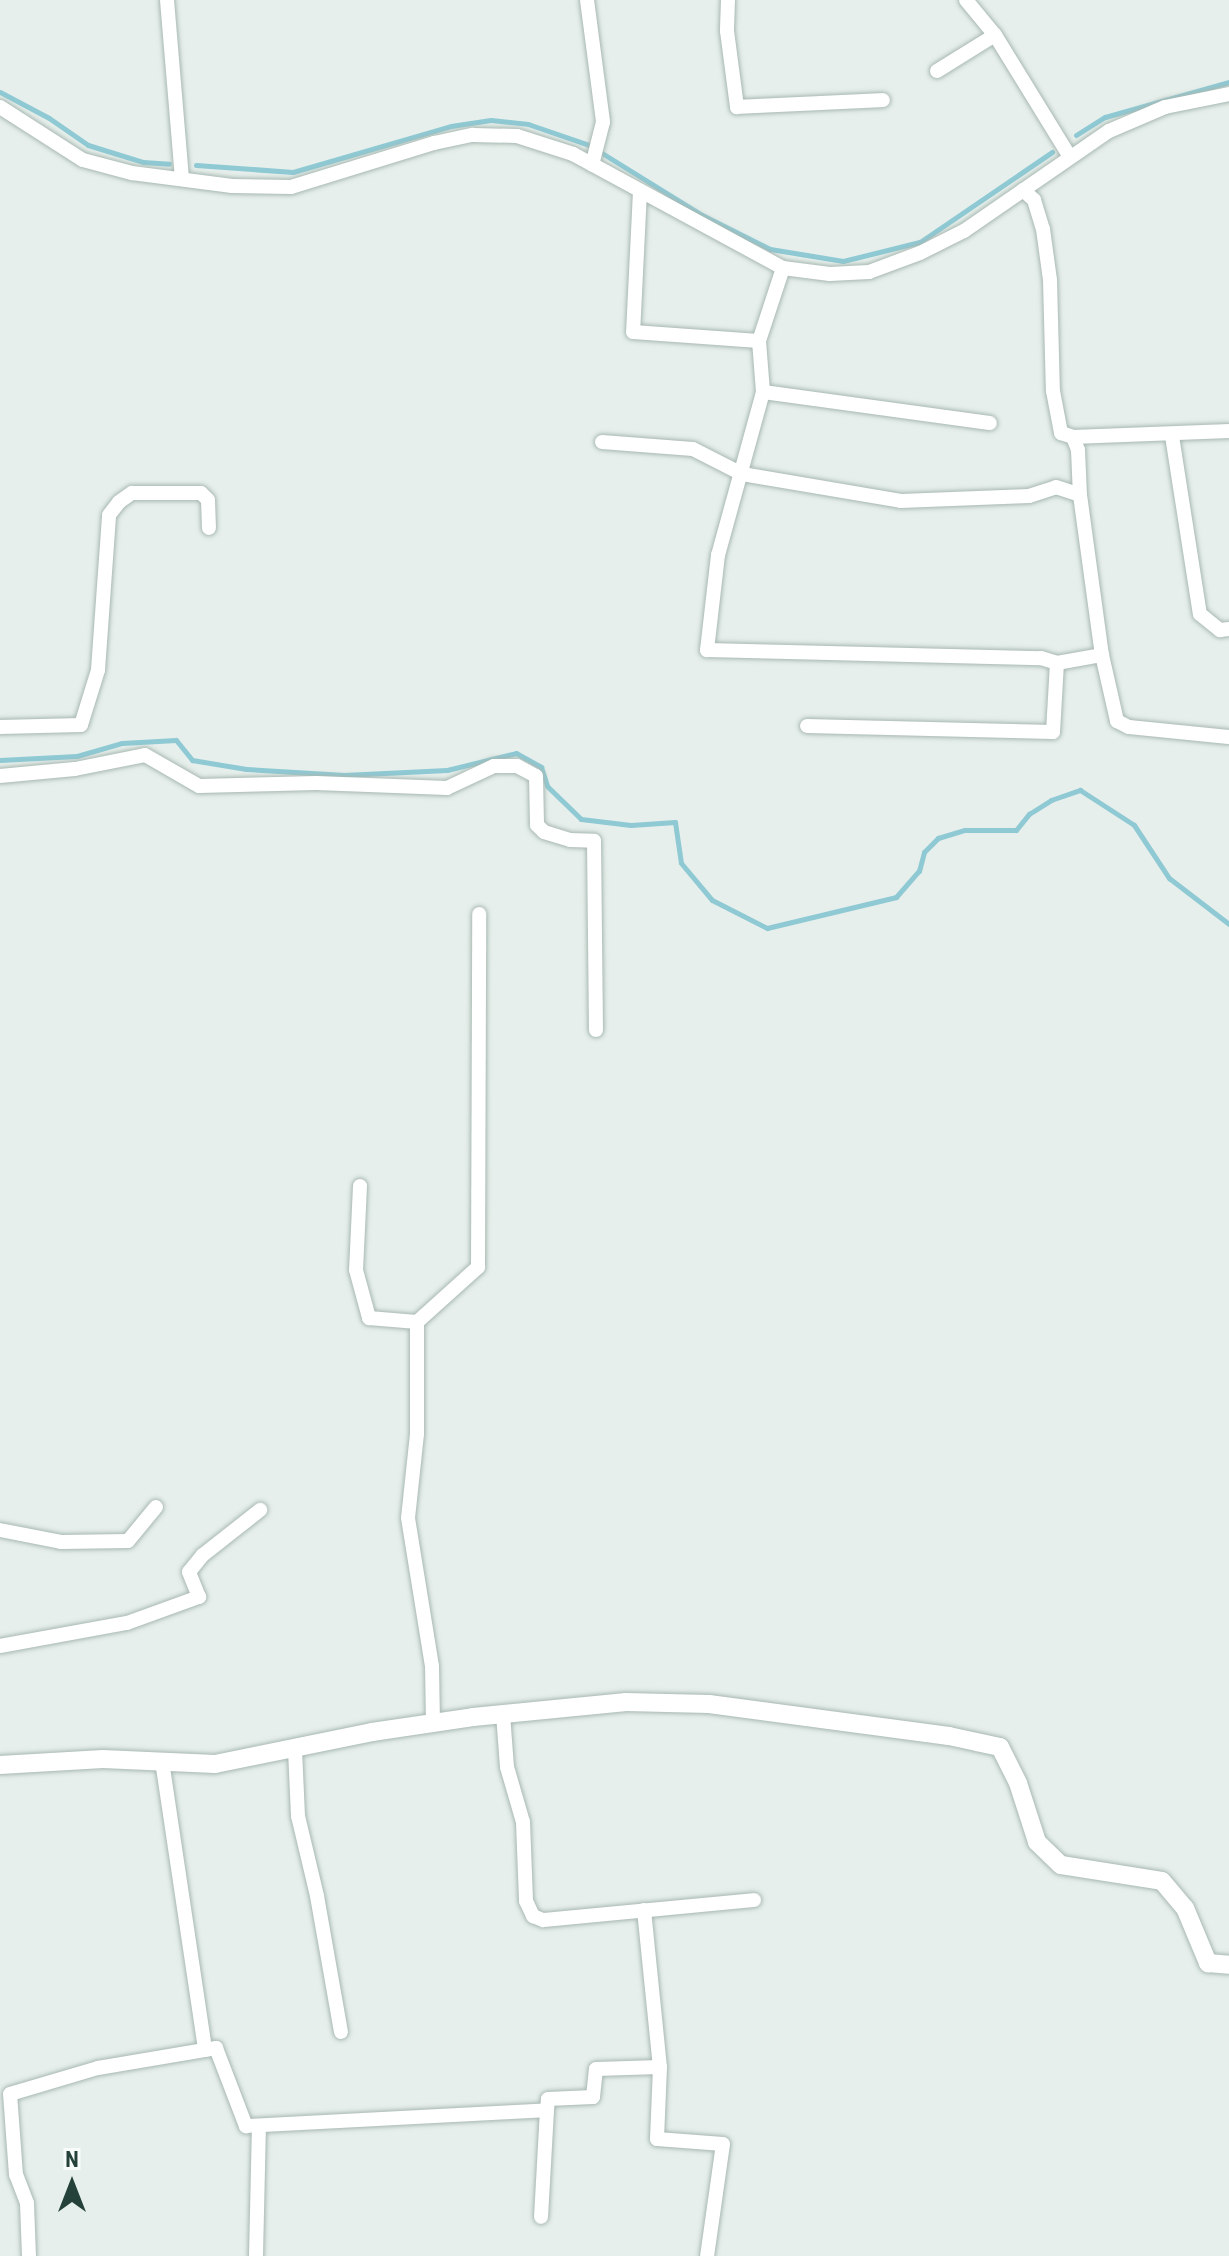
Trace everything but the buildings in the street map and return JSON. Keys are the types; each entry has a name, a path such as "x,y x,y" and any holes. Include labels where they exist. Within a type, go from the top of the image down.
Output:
{"street":[{"path":"167,0 182,178"},
{"path":"587,0 603,122 595,157"},
{"path":"728,0 728,46 737,107 883,100"},
{"path":"966,0 995,35 1070,157"},
{"path":"937,71 995,35"},
{"path":"0,107 83,160 132,173 232,186 291,187 473,135 517,136 573,154 595,157 640,191 783,268 830,274 869,272 964,231 1109,131 1165,107 1229,94"},
{"path":"1023,190 1034,200 1043,229 1050,280 1053,391 1061,433 1073,437 1172,436 1229,431"},
{"path":"640,191 633,332 759,341"},
{"path":"783,268 759,341 763,392 718,555 707,650 1041,658 1057,663 1102,655"},
{"path":"763,392 990,423"},
{"path":"1172,436 1200,614 1220,630 1229,629"},
{"path":"1073,437 1078,450 1080,495 1102,655 1117,721 1129,727 1229,737"},
{"path":"602,442 693,449 742,474 901,501 1029,496 1056,487 1080,495"},
{"path":"0,727 81,725 98,670 109,515 119,502 132,493 201,493 208,500 209,528"},
{"path":"807,726 1053,732 1057,663"},
{"path":"0,776 75,769 145,755 199,786 316,783 447,788 494,766 517,766 536,776 537,825 544,832 570,840 594,841 596,1030"},
{"path":"360,1186 356,1270 369,1318 417,1322 478,1267 479,914"},
{"path":"417,1322 417,1434 408,1518 432,1666 433,1723"},
{"path":"0,1530 61,1542 128,1541 156,1507"},
{"path":"0,1646 127,1623 199,1597 189,1572 203,1555 260,1510"},
{"path":"0,1765 103,1759 215,1764 433,1723 626,1702 709,1704 949,1736 1000,1747 1018,1783 1037,1842 1061,1865 1162,1881 1185,1908 1208,1963 1229,1965"},
{"path":"503,1714 507,1767 523,1822 526,1901 533,1916 543,1920 754,1900"},
{"path":"295,1750 298,1816 317,1896 341,2032"},
{"path":"162,1761 205,2050"},
{"path":"644,1910 660,2067 657,2139 723,2144 707,2256"},
{"path":"29,2256 27,2203 16,2175 10,2094 98,2068 216,2048 246,2126 547,2110"},
{"path":"541,2217 548,2099 593,2097 596,2069 660,2067"},
{"path":"256,2256 259,2126"}],"waterway":[{"path":"1076,135 1105,117 1229,82"},
{"path":"0,92 49,118 88,145 143,162 169,164"},
{"path":"196,165 293,172 451,126 491,120 528,124 589,145 702,215 770,249 843,261 920,242 1052,152"},
{"path":"0,760 77,756 122,743 176,740 192,760 246,769 344,775 447,770 516,753 541,767 547,786 581,819 631,825 675,822 681,863 712,900 767,928 896,897 919,871 924,852 938,838 965,830 1016,830 1029,814 1051,800 1080,790 1134,825 1169,878 1229,924"}]}
